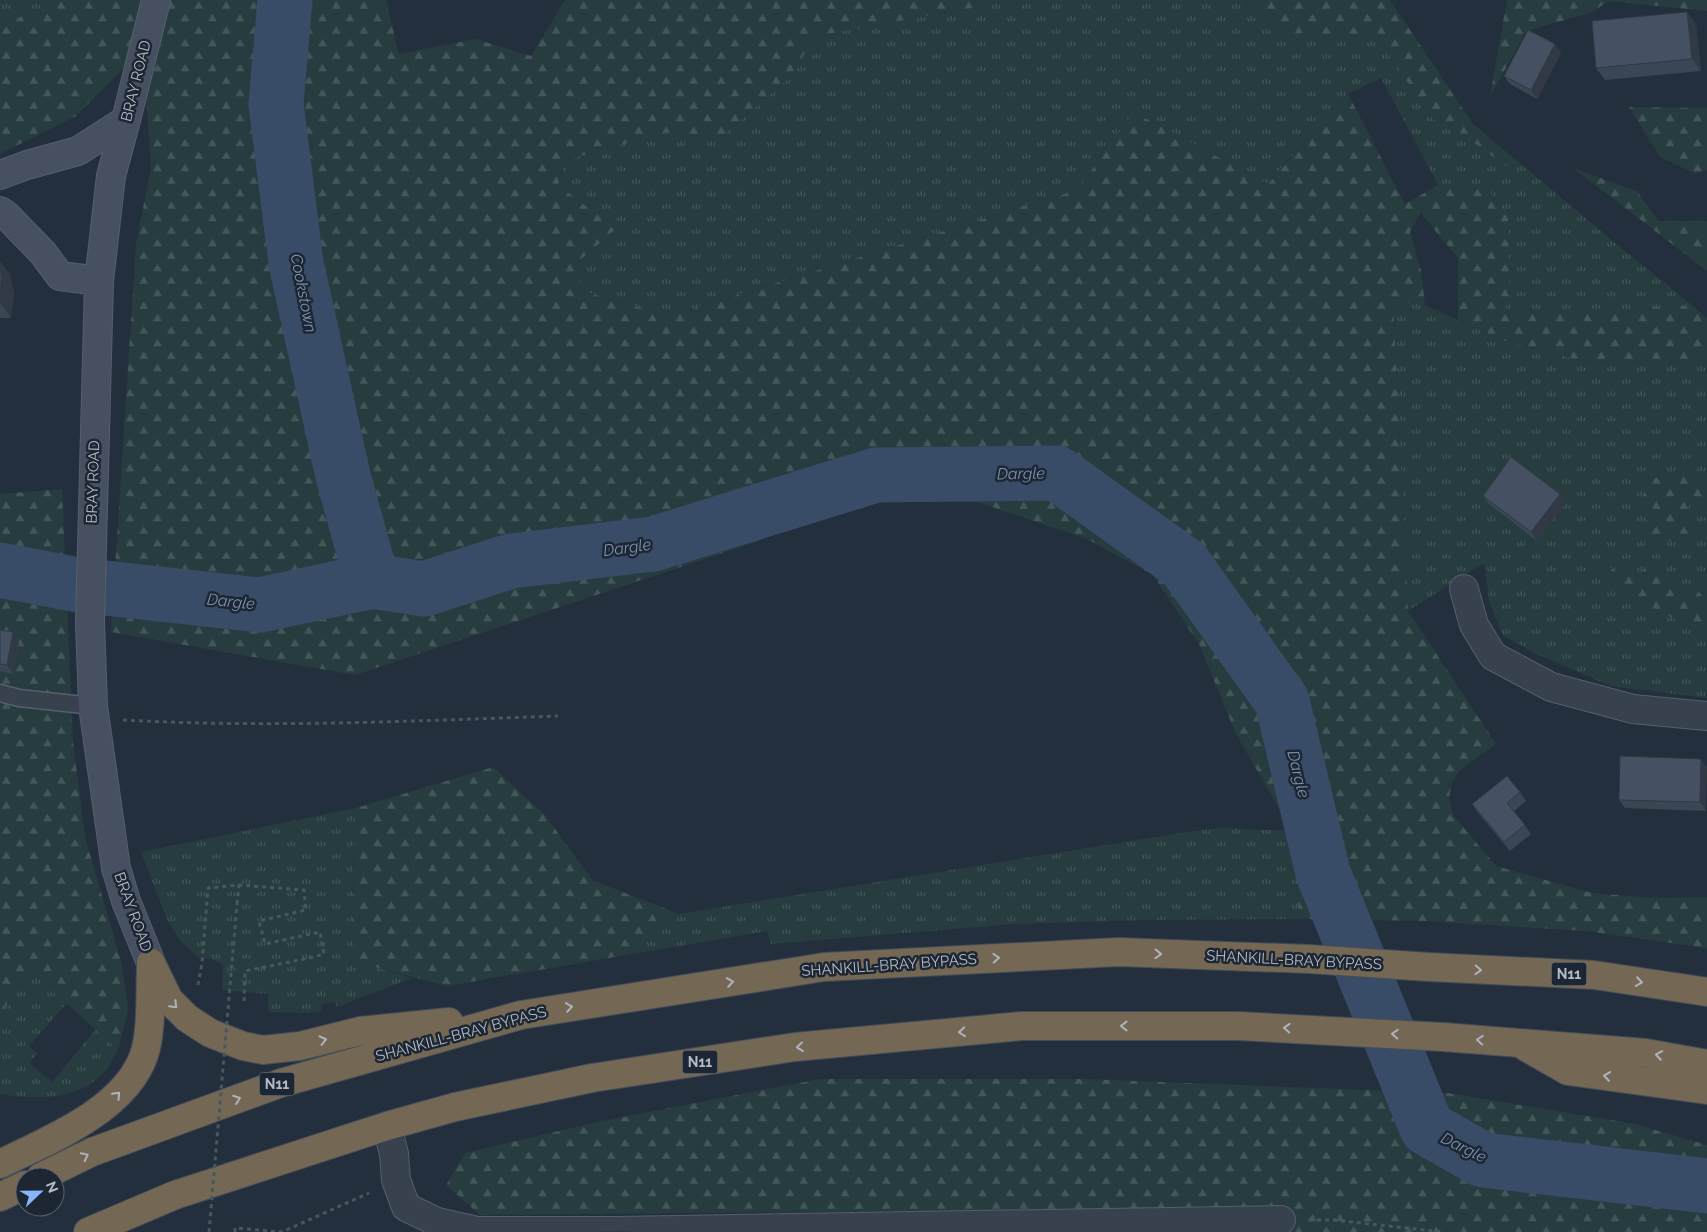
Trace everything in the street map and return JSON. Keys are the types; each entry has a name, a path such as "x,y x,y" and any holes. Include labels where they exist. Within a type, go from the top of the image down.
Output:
{"highway":[{"name":"SHANKILL-BRAY BYPASS","path":"61,1167 92,1152 281,1083 521,1015 824,967 1119,952 1309,959 1594,975 1707,992"},
{"name":"N11","path":"151,963 169,1000 187,1018 210,1034 243,1046 262,1050 300,1046 360,1031 521,1015"},
{"path":"0,1164 46,1142 89,1117 114,1098 135,1073 144,1055 148,1038 151,963"},
{"name":"N11","path":"88,1232 175,1195 387,1126 455,1107 592,1078 795,1047 1022,1026 1238,1026 1443,1037 1646,1053 1707,1064"},
{"name":"N11","path":"1518,1043 1568,1071 1707,1090"},
{"path":"0,1197 15,1190"},
{"name":"N11","path":"112,1232 141,1209"}],"main road":[{"name":"BRAY ROAD","path":"151,963 126,902 116,868 93,706 90,622 99,281 111,176 156,0"},
{"path":"0,175 78,151 126,120"},
{"path":"0,211 43,253 60,276 99,281"}],"street":[{"path":"1464,589 1474,626 1493,656 1551,687 1633,709 1707,716"},
{"path":"387,1126 394,1154 396,1180 406,1207 437,1222 477,1230 647,1230 1281,1220"}],"lane":[{"path":"0,693 20,698 93,706"}],"path":[{"path":"93,706 117,720 189,723 374,722 558,716"},
{"path":"209,1232 238,885"},
{"path":"202,963 208,888 238,885 304,890 306,910 259,921 265,944 320,932 324,954 245,972 244,1001"},
{"path":"235,1232 235,1228 282,1232 396,1180"},
{"path":"1281,1220 1334,1220 1443,1232"}],"green space":[{"path":"0,0 85,0 0,30"},
{"path":"56,0 386,0 399,54 476,39 531,56 565,0 970,0 976,7 816,36 789,78 718,139 669,132 566,160 558,185 616,229 581,259 579,290 669,316 1077,190 1134,112 1268,184 1348,94 1405,204 1438,185 1488,189 1508,218 1510,299 1503,312 1532,314 1692,305 1707,318 1707,362 1579,360 1501,340 1458,320 1458,258 1421,212 1410,232 1421,270 1425,305 1393,301 1408,611 1496,744 1461,769 1452,782 1449,799 1453,815 1496,866 1592,893 1654,898 1707,897 1707,948 1586,931 1426,921 1299,919 1292,831 1236,734 1199,644 1153,575 1087,539 974,501 849,502 756,542 355,675 111,632 136,244 151,168 143,49 76,116 0,154 0,27"},
{"path":"970,0 1244,0 1292,33 1377,35 1430,117 1462,134 1507,167 1520,163 1692,305 1532,314 1503,312 1488,189 1438,185 1381,78 1348,94 1267,184 1135,112 1077,190 669,316 579,290 581,259 558,185 566,160 669,132 718,139 789,78 815,36 975,7"},
{"path":"1244,0 1390,0 1473,124 1520,163 1507,167 1462,134 1430,117 1377,35 1292,33"},
{"path":"1507,0 1707,0 1707,11 1609,1 1590,13 1526,31 1490,97"},
{"path":"1629,107 1707,108 1707,170 1696,174 1660,157"},
{"path":"1573,168 1637,191 1658,221 1707,221 1707,271"},
{"path":"1393,301 1425,305 1501,340 1579,360 1707,362 1707,698 1611,686 1534,653 1503,635 1489,601 1484,563 1408,611"},
{"path":"1696,472 1707,480 1707,503 1687,493 1692,536 1647,546 1643,480"},
{"path":"62,489 73,742 85,837 122,965 128,1010 118,1050 32,972 13,990 0,1018 0,494"},
{"path":"1595,557 1625,577 1653,566 1688,604 1707,583 1707,636 1608,584"},
{"path":"493,767 545,815 592,880 679,914 632,954 447,986 371,966 363,967 354,950 351,930 356,808"},
{"path":"356,808 351,930 371,966 412,978 342,1005 336,1006 335,1002 322,1004 322,1011 309,1013 269,1012 268,994 222,990 223,965 212,959 199,958 181,942 167,920 141,852"},
{"path":"1220,828 1292,831 1299,919 1145,920 1014,924 771,944 767,931 632,954 679,914"},
{"path":"32,972 67,1003 29,1046 37,1054 29,1063 52,1082 96,1029 118,1050 108,1068 95,1080 84,1088 71,1093 43,1097 0,1094 0,1018 13,990"},
{"path":"820,1079 1085,1079 1448,1093 1635,1124 1707,1145 1707,1232 1271,1232 1270,1208 480,1215 446,1185 465,1153 597,1122"}],"building":[{"path":"1687,12 1692,59 1596,68 1592,21"},
{"path":"1528,30 1555,44 1531,90 1504,76"},
{"path":"0,267 2,278 0,295"},
{"path":"1511,457 1560,494 1531,532 1483,496"},
{"path":"0,630 13,632 7,665 0,664"},
{"path":"1620,756 1701,759 1700,802 1619,800"},
{"path":"1507,776 1520,792 1507,803 1525,825 1504,842 1472,804"},
{"path":"633,1231 633,1232 600,1232"}],"waterway":[{"name":"Cookstown","path":"285,0 276,104 296,263 343,476 372,581"},
{"name":"Dargle","path":"0,570 78,585 260,605 372,581 424,589 511,561 653,544 876,475 1057,473 1184,564 1282,701 1323,873 1427,1128 1483,1160 1707,1186"}]}
